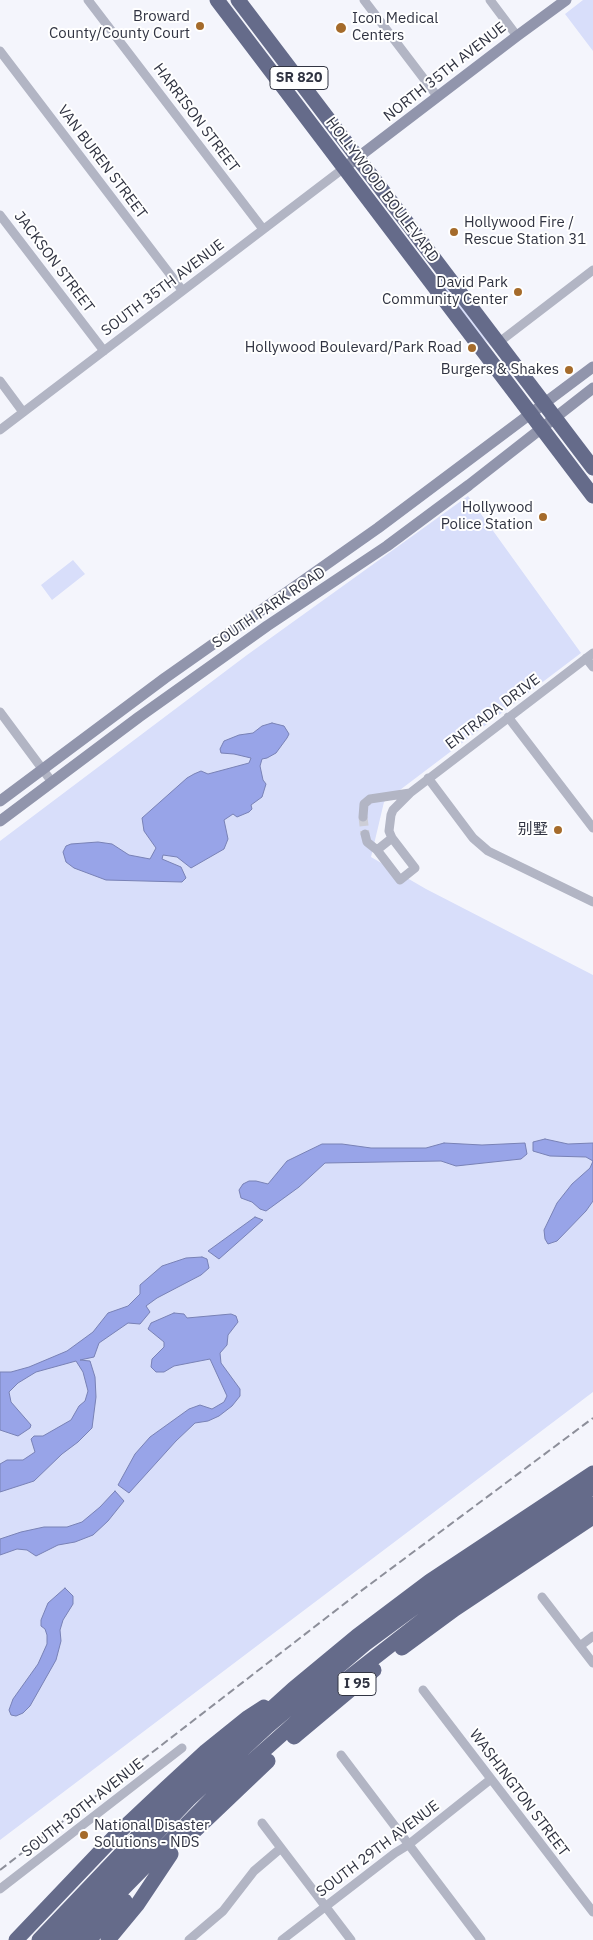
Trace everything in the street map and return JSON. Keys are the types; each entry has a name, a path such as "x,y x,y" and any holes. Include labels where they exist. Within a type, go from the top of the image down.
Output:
{"highway":[{"name":"HOLLYWOOD BOULEVARD","path":"216,0 593,496"},
{"name":"HOLLYWOOD BOULEVARD","path":"238,0 359,157 543,405 593,468"},
{"name":"I 95","path":"40,1940 158,1815 211,1763 293,1689 357,1636 430,1581 593,1473"},
{"path":"54,1940 188,1800 268,1726 365,1644 468,1568 593,1486"},
{"path":"73,1940 223,1787 324,1697 446,1602 506,1560 593,1504"},
{"name":"I 95","path":"88,1940 171,1854 276,1753 375,1670 455,1609 593,1517"},
{"path":"562,1537 593,1525"},
{"path":"16,1940 116,1835 200,1757 247,1718 293,1689"},
{"path":"108,1940 137,1905 171,1854"}],"street":[{"name":"HARRISON STREET","path":"88,0 263,229"},
{"path":"364,0 437,96"},
{"path":"490,0 517,36"},
{"name":"NORTH 35TH AVENUE","path":"344,168 566,0"},
{"name":"VAN BUREN STREET","path":"1,56 182,290"},
{"name":"SOUTH 35TH AVENUE","path":"0,430 344,168"},
{"name":"JACKSON STREET","path":"0,215 104,351"},
{"path":"498,343 593,270"},
{"name":"SOUTH PARK ROAD","path":"0,801 165,678 400,511 593,367"},
{"path":"0,381 23,412"},
{"name":"SOUTH PARK ROAD","path":"0,821 267,626 412,527 593,388"},
{"path":"400,511 412,527"},
{"path":"589,655 593,667"},
{"name":"ENTRADA DRIVE","path":"393,810 428,778 589,655"},
{"path":"0,712 52,782"},
{"path":"508,717 593,828"},
{"path":"428,778 473,838 488,851 593,902"},
{"path":"363,817 364,804 370,799 410,793"},
{"path":"365,834 367,842 377,850 400,880 415,868 392,838 389,831 389,822 393,810 383,796"},
{"path":"377,850 392,838"},
{"path":"542,1597 593,1663"},
{"path":"580,1646 593,1636"},
{"name":"WASHINGTON STREET","path":"423,1690 593,1912"},
{"name":"SOUTH 30TH AVENUE","path":"0,1889 182,1748"},
{"path":"340,1755 482,1940"},
{"name":"SOUTH 29TH AVENUE","path":"282,1940 408,1845 491,1779"},
{"path":"262,1822 351,1940"},
{"path":"189,1940 223,1911 254,1871 281,1848"}],"shaded area":[{"path":"583,0 593,0 593,51 565,14"},
{"path":"442,279 492,347 469,325 438,281"},
{"path":"468,496 581,653 384,802 371,857 426,889 593,975 593,1392 0,1840 0,841 247,655"},
{"path":"73,560 85,574 52,600 41,585"}],"water":[{"path":"272,723 284,726 289,734 276,753 262,759 260,766 263,780 266,784 262,797 251,805 252,809 249,812 237,817 233,814 224,820 228,839 224,849 191,868 177,857 163,855 162,859 181,867 186,878 182,882 106,880 74,868 66,862 63,852 66,846 98,842 112,844 129,855 150,859 156,848 144,831 142,818 194,774 201,771 208,774 249,763 251,758 221,753 220,749 224,741 239,735 253,733 262,726"},
{"path":"545,1139 568,1144 593,1143 593,1161 586,1157 550,1156 533,1151 533,1142"},
{"path":"444,1143 482,1145 525,1143 527,1154 521,1159 456,1166 441,1161 325,1163 299,1187 266,1211 260,1209 252,1202 241,1198 239,1190 243,1184 249,1181 268,1184 287,1161 322,1144 342,1144 371,1148 426,1148"},
{"path":"593,1161 593,1201 557,1241 548,1244 545,1239 544,1230 557,1203 572,1184 590,1168"},
{"path":"255,1217 263,1220 219,1259 208,1251"},
{"path":"202,1257 207,1259 209,1268 201,1275 157,1298 146,1306 150,1312 140,1324 128,1323 99,1343 94,1357 80,1360 90,1361 95,1377 96,1397 92,1428 34,1481 0,1492 0,1464 7,1460 23,1460 35,1452 31,1439 34,1436 43,1436 71,1420 79,1406 85,1401 88,1391 83,1372 76,1361 36,1372 18,1383 9,1392 11,1402 31,1425 30,1428 18,1436 0,1430 0,1372 11,1372 29,1367 67,1351 93,1332 108,1313 128,1306 140,1294 140,1285 162,1266 186,1258"},
{"path":"174,1313 184,1314 187,1318 231,1314 236,1316 238,1322 228,1335 227,1345 220,1353 221,1363 240,1389 240,1396 232,1406 219,1416 208,1421 195,1423 129,1493 118,1485 135,1454 150,1437 189,1409 200,1405 212,1409 224,1402 227,1396 210,1359 174,1366 164,1372 156,1372 151,1367 152,1359 164,1347 164,1342 148,1329 151,1323"},
{"path":"115,1491 124,1501 108,1521 93,1535 75,1542 58,1545 36,1556 27,1550 17,1549 0,1555 0,1539 44,1527 67,1527 82,1522"},
{"path":"65,1588 73,1596 73,1604 63,1620 60,1630 61,1641 56,1660 30,1706 23,1713 16,1716 11,1715 9,1710 13,1699 38,1664 47,1644 47,1635 45,1629 41,1626 41,1620 48,1603"}],"tunnel":[{"path":"363,817 365,834"}],"railway":[{"path":"0,1870 357,1594 593,1418"}],"place":[{"name":"Broward County/County Court","path":"200,26"},
{"name":"Icon Medical Centers","path":"341,28"},
{"name":"Hollywood Fire / Rescue Station 31","path":"454,232"},
{"name":"David Park Community Center","path":"518,292"},
{"name":"Hollywood Boulevard/Park Road","path":"472,348"},
{"name":"Burgers & Shakes","path":"569,370"},
{"name":"Hollywood Police Station","path":"543,517"},
{"name":"别墅","path":"558,830"},
{"name":"National Disaster Solutions - NDS","path":"84,1835"}]}
